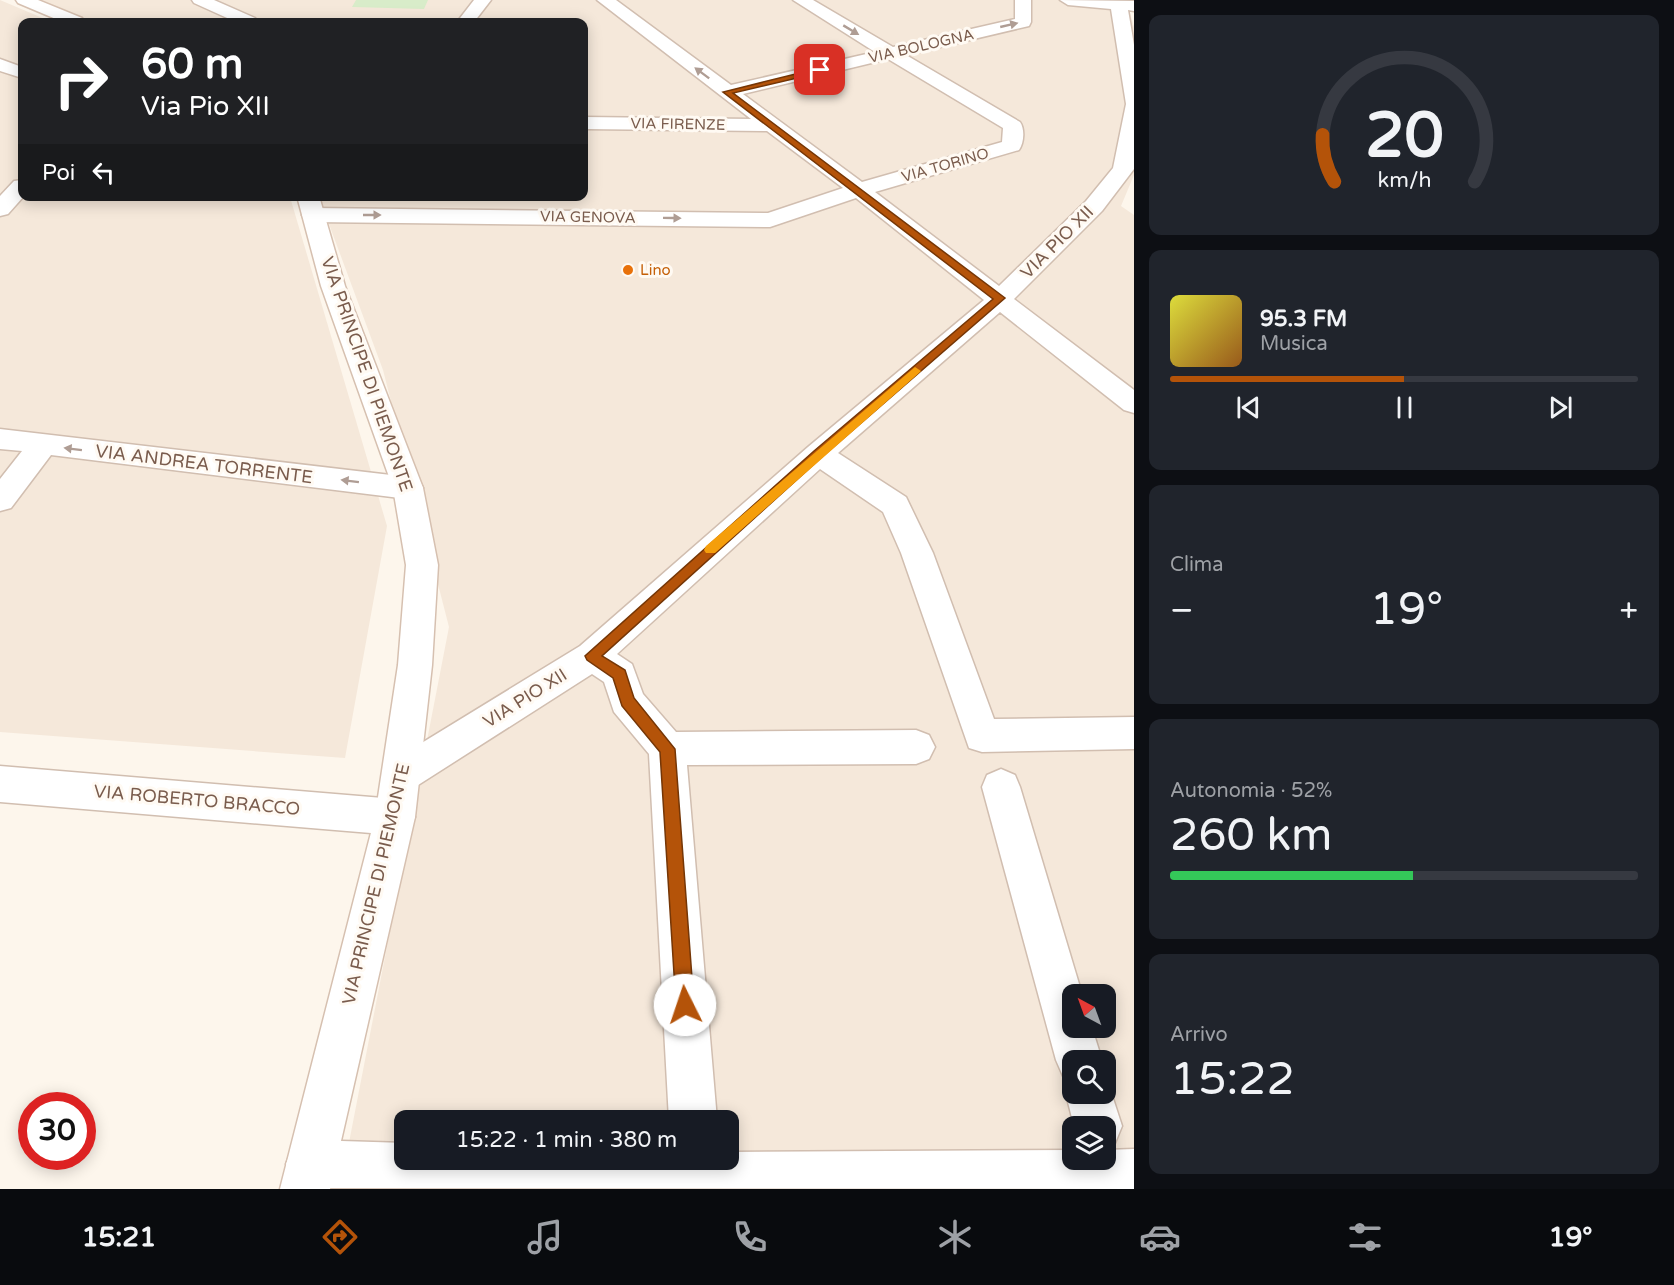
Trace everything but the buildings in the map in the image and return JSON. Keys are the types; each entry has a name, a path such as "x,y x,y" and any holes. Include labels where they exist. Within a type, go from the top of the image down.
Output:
{"street":[{"path":"24,0 67,18"},
{"path":"200,0 240,18"},
{"path":"468,18 483,0"},
{"path":"605,0 859,190 1134,404"},
{"path":"801,0 890,54"},
{"name":"VIA BOLOGNA","path":"727,92 1023,22 1023,0"},
{"path":"1068,0 1123,3 1134,101"},
{"name":"VIA TORINO","path":"859,190 1012,146 1013,126 890,54"},
{"path":"0,64 18,71"},
{"name":"VIA PIO XII","path":"402,775 592,656 818,454 1000,298 1094,206 1123,169 1134,106"},
{"name":"VIA FIRENZE","path":"588,123 772,125"},
{"path":"0,209 18,190"},
{"name":"VIA GENOVA","path":"310,206 515,206 770,220 859,190"},
{"name":"VIA PRINCIPE DI PIEMONTE","path":"307,1177 395,817 415,665 422,565 408,488 333,286 310,206"},
{"name":"VIA ANDREA TORRENTE","path":"4,445 43,445 408,488"},
{"path":"0,500 43,445"},
{"path":"818,454 895,505 917,553 982,736 1134,733"},
{"path":"592,656 620,674 627,701 667,749 692,1110"},
{"path":"667,749 916,747"},
{"name":"VIA ROBERTO BRACCO","path":"0,784 395,817"},
{"path":"1001,787 1077,1050"},
{"path":"739,1168 1117,1166"},
{"path":"307,1177 610,1170"}],"shaded area":[{"path":"0,0 43,18 18,18 18,201 291,201 387,526 345,758 0,732"},
{"path":"37,0 1134,0 1134,9 1129,9 1134,27 1134,175 1121,206 1134,215 1134,1189 340,1189 449,627 383,370 320,201 588,201 588,18 81,18"}],"green space":[{"path":"356,0 428,0 424,9 352,7"}],"slow traffic":[{"path":"711,550 915,371"}],"place":[{"name":"Lino","path":"628,270"}],"route":[{"path":"685,1005 667,749 627,701 620,674 592,656 818,454 1000,298 727,92 820,70"}]}
